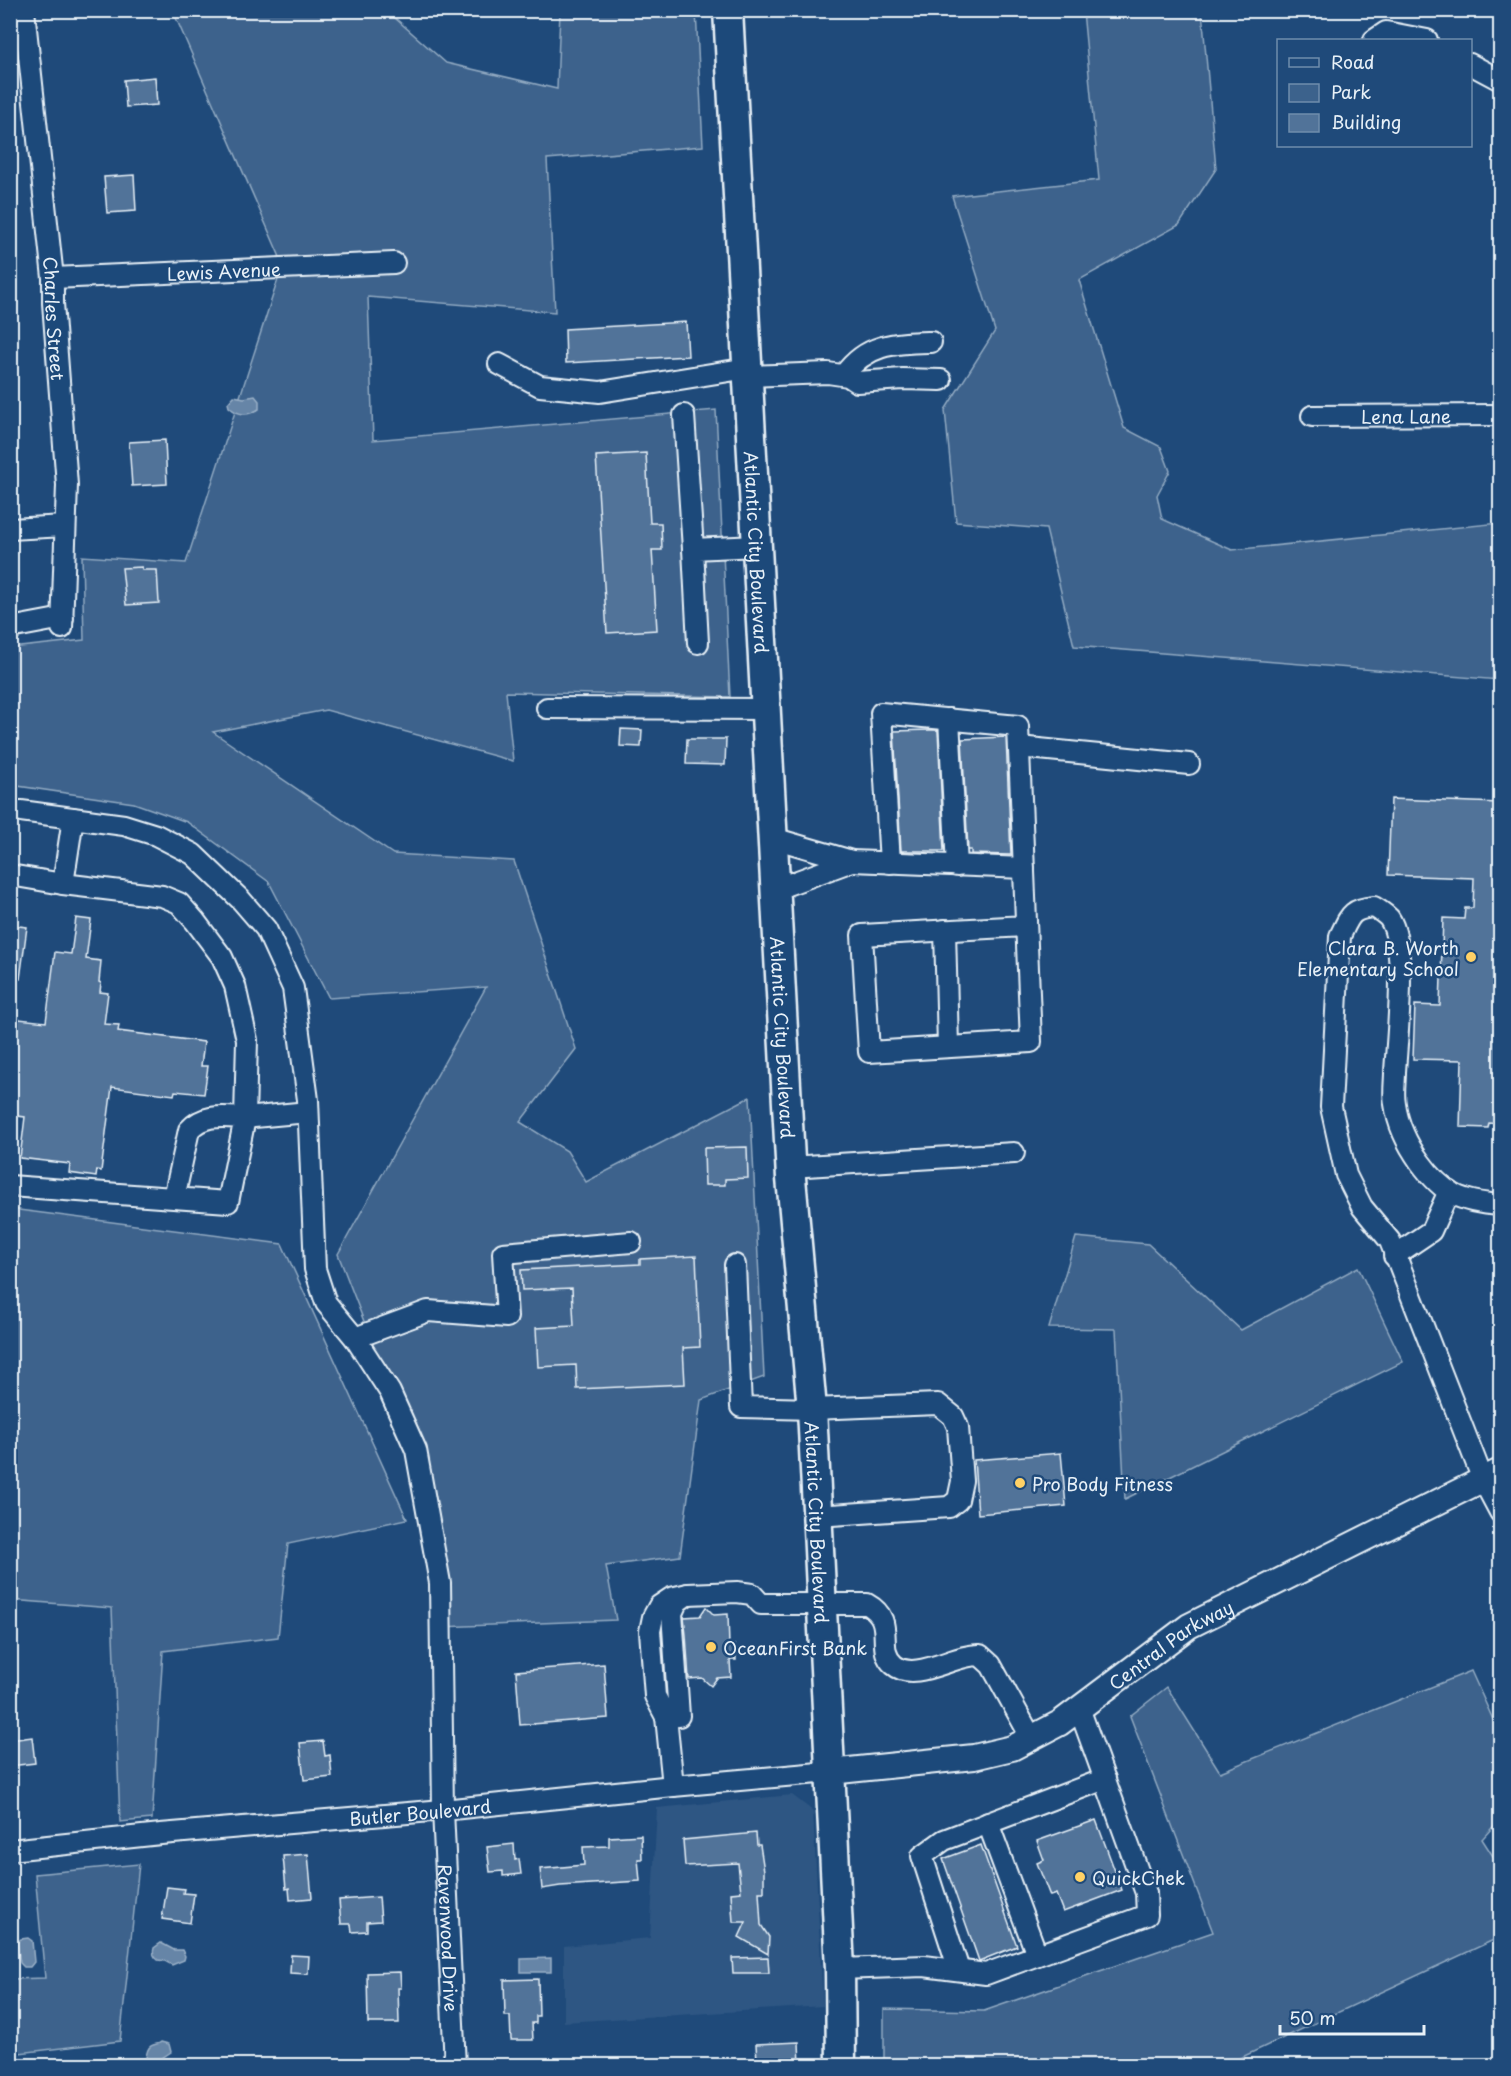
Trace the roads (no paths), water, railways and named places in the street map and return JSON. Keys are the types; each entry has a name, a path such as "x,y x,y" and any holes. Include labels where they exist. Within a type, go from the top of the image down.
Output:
{"highway":[{"name":"Atlantic City Boulevard","path":"728,10 790,1167 812,1409 840,1969 841,2066"}],"main road":[{"name":"Central Parkway","path":"830,1772 974,1757 1012,1748 1032,1739 1079,1708 1189,1626 1492,1475"}],"street":[{"name":"Charles Street","path":"10,628 63,623 67,485 52,278 24,10"},
{"path":"1376,39 1386,32 1422,39"},
{"path":"1472,65 1500,80"},
{"name":"Lewis Avenue","path":"52,278 394,263"},
{"path":"844,375 854,361 874,349 897,343 931,342"},
{"path":"499,364 540,386 600,392 748,372 828,373 844,375 856,382 903,379 941,380"},
{"path":"684,415 698,643"},
{"name":"Lena Lane","path":"1312,416 1500,415"},
{"path":"10,529 65,526"},
{"path":"693,549 757,546"},
{"path":"547,708 766,709"},
{"path":"890,863 881,713 1018,726 1031,1042 869,1052 862,935 1026,926"},
{"path":"949,719 957,866"},
{"path":"1019,747 1190,764"},
{"name":"Ravenwood Drive","path":"21,811 124,825 156,835 193,854 241,900 266,928 292,988 308,1112 315,1269 326,1303 355,1338 390,1392 416,1450 440,1583 443,1810 455,2066"},
{"path":"63,884 73,818"},
{"path":"773,838 852,861 1024,868"},
{"path":"776,889 852,861"},
{"path":"10,875 162,896 179,903 222,957 236,986 247,1040 245,1118 228,1202 10,1186"},
{"path":"1500,1206 1473,1203 1459,1198 1427,1172 1410,1149 1399,1124 1394,1101 1399,979 1396,932 1388,917 1374,907 1359,909 1348,919 1340,936 1331,1107 1346,1175 1362,1207 1390,1241 1394,1256 1492,1475 1500,1512"},
{"path":"945,930 948,1047"},
{"path":"174,1198 189,1130 196,1121 207,1117 245,1118 308,1112"},
{"path":"790,1167 1014,1153"},
{"path":"1394,1256 1431,1231 1449,1191"},
{"path":"355,1338 428,1311 507,1317 503,1252 631,1242"},
{"path":"735,1265 741,1407 812,1409 938,1404 953,1416 958,1427 962,1481 958,1500 949,1507 817,1516"},
{"path":"673,1786 677,1716 672,1613 677,1602 688,1594 736,1592 752,1594 761,1604 867,1604 877,1610 883,1620 887,1653 893,1664 903,1670 915,1672 968,1655 980,1655 991,1665 1032,1739"},
{"path":"840,1969 924,1966 986,1974 1147,1915 1146,1893 1079,1708"},
{"name":"Butler Boulevard","path":"10,1850 830,1772"},
{"path":"959,1970 922,1856 944,1840 1105,1779"},
{"path":"988,1823 1036,1955"}],"place":[{"name":"Clara B. Worth Elementary School","path":"1471,957"},
{"name":"Pro Body Fitness","path":"1020,1483"},
{"name":"OceanFirst Bank","path":"711,1647"},
{"name":"QuickChek","path":"1080,1877"}]}
